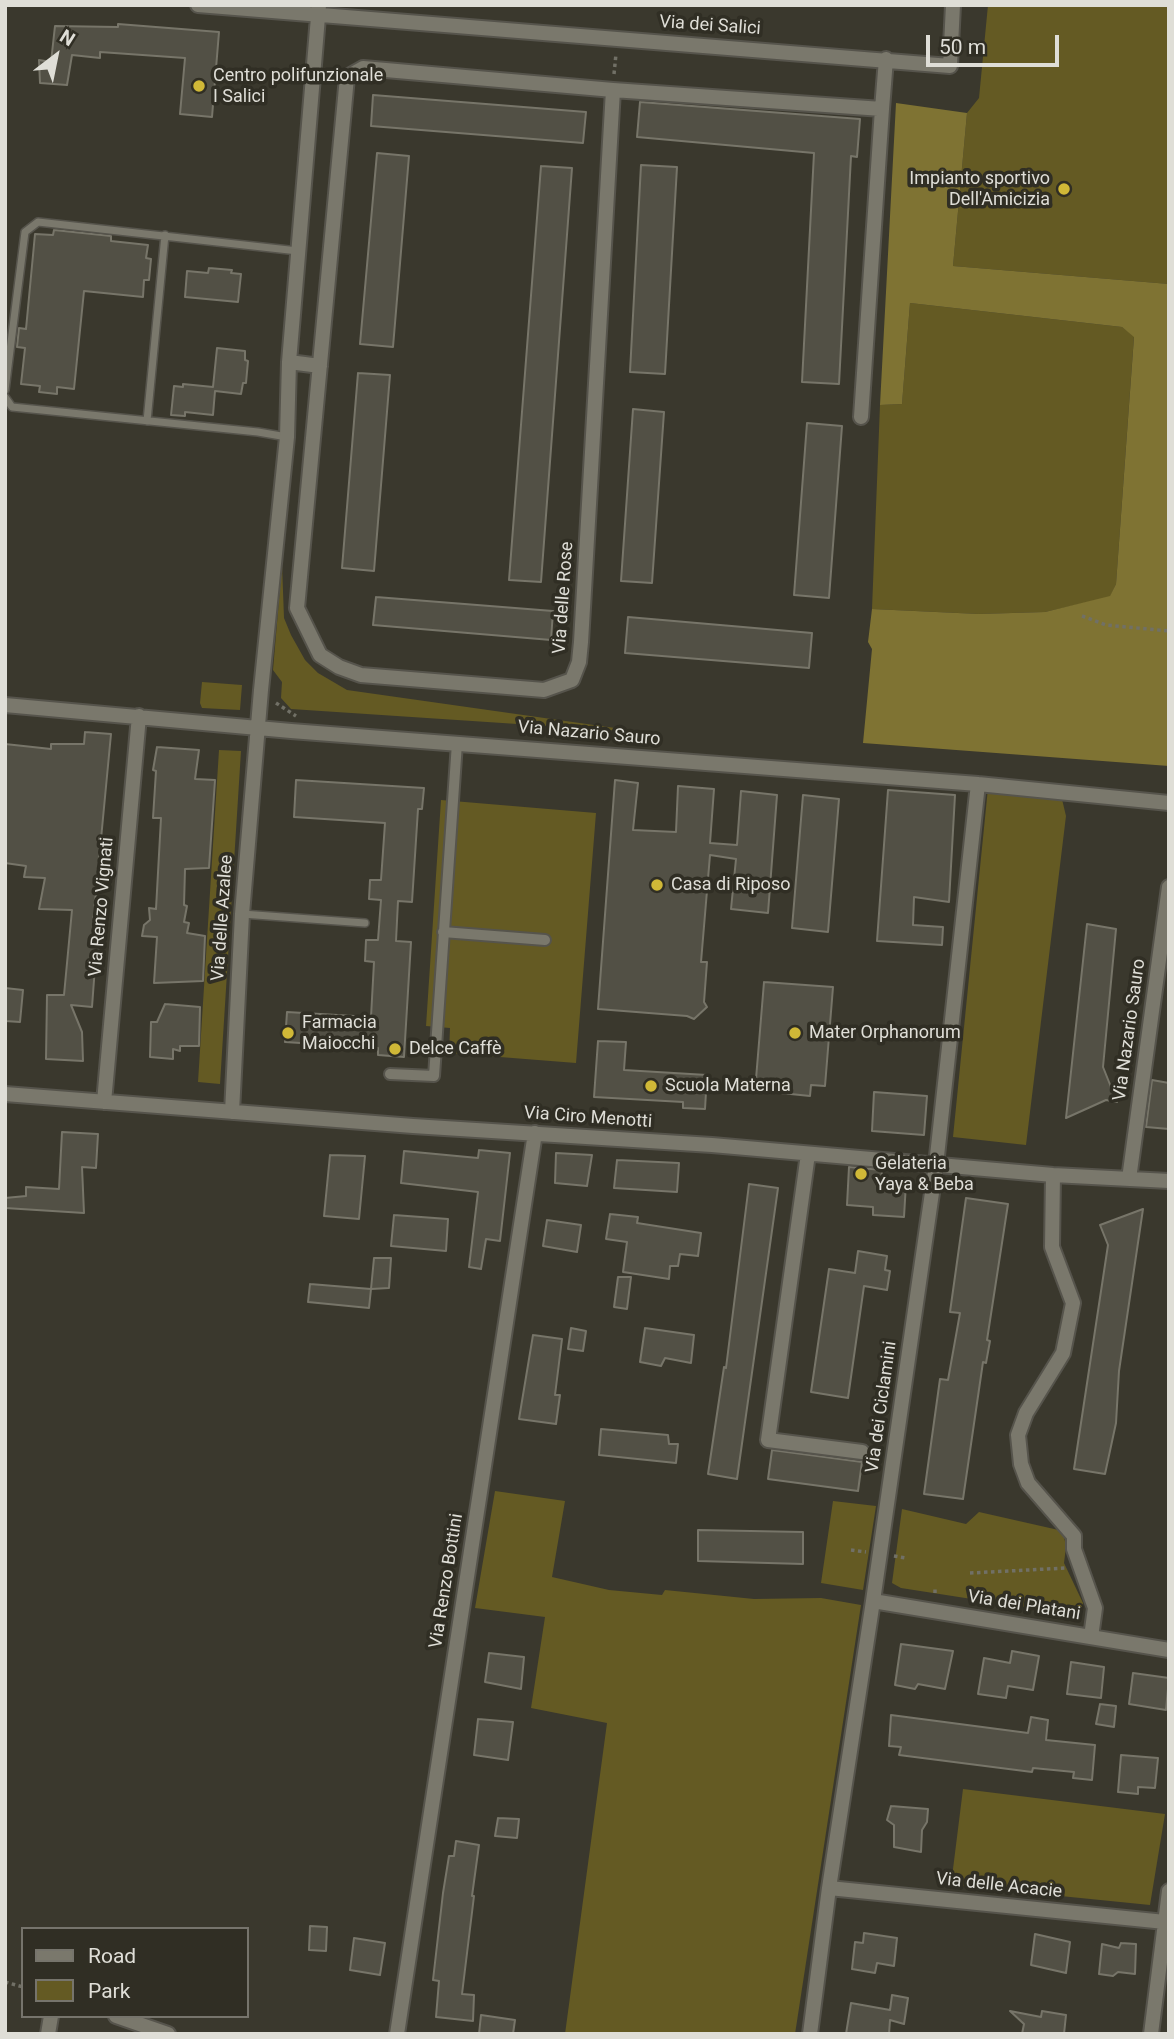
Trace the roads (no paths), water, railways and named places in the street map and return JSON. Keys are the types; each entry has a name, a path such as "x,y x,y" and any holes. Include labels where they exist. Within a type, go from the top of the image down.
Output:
{"street":[{"name":"Via dei Salici","path":"198,5 318,10 950,66 953,5"},
{"path":"258,727 287,437 289,362 318,10"},
{"path":"861,417 886,59"},
{"name":"Via delle Rose","path":"613,90 581,642 579,662 572,680 544,690 361,675 340,667 320,655 297,608 347,77 363,68 613,90 881,109"},
{"path":"289,362 320,366"},
{"name":"Via Nazario Sauro","path":"5,705 978,784 1169,803"},
{"name":"Via Renzo Vignati","path":"104,1102 139,716"},
{"name":"Via delle Azalee","path":"232,1112 242,914 258,727"},
{"path":"390,1074 434,1076 457,743"},
{"name":"Via dei Ciclamini","path":"810,2034 829,1888 936,1166 978,784"},
{"name":"Via Nazario Sauro","path":"1129,1179 1169,887"},
{"path":"443,932 545,940"},
{"name":"Via Ciro Menotti","path":"5,1094 936,1166 1169,1181"},
{"name":"Via Renzo Bottini","path":"397,2034 535,1133"},
{"name":"Via dei Ciclamini","path":"808,1154 768,1440 862,1452"},
{"path":"1053,1174 1052,1247 1073,1303 1063,1353 1026,1413 1018,1435 1021,1464 1028,1483 1074,1536 1074,1549 1095,1608 1091,1637"},
{"name":"Via dei Platani","path":"873,1601 1169,1650"},
{"name":"Via delle Acacie","path":"829,1888 1165,1922"},
{"path":"1151,2034 1169,1891"},
{"path":"122,2018 168,2034"}],"lane":[{"path":"5,390 25,232 38,222 299,251"},
{"path":"147,421 164,235"},
{"path":"5,397 12,407 287,437"},
{"path":"242,914 365,923"}],"place":[{"name":"Centro polifunzionale I Salici","path":"199,86"},
{"name":"Impianto sportivo Dell'Amicizia","path":"1064,189"},
{"name":"Casa di Riposo","path":"657,885"},
{"name":"Farmacia Maiocchi","path":"288,1033"},
{"name":"Mater Orphanorum","path":"795,1033"},
{"name":"Delce Caffè","path":"395,1049"},
{"name":"Scuola Materna","path":"651,1086"},
{"name":"Gelateria Yaya & Beba","path":"861,1174"}]}
